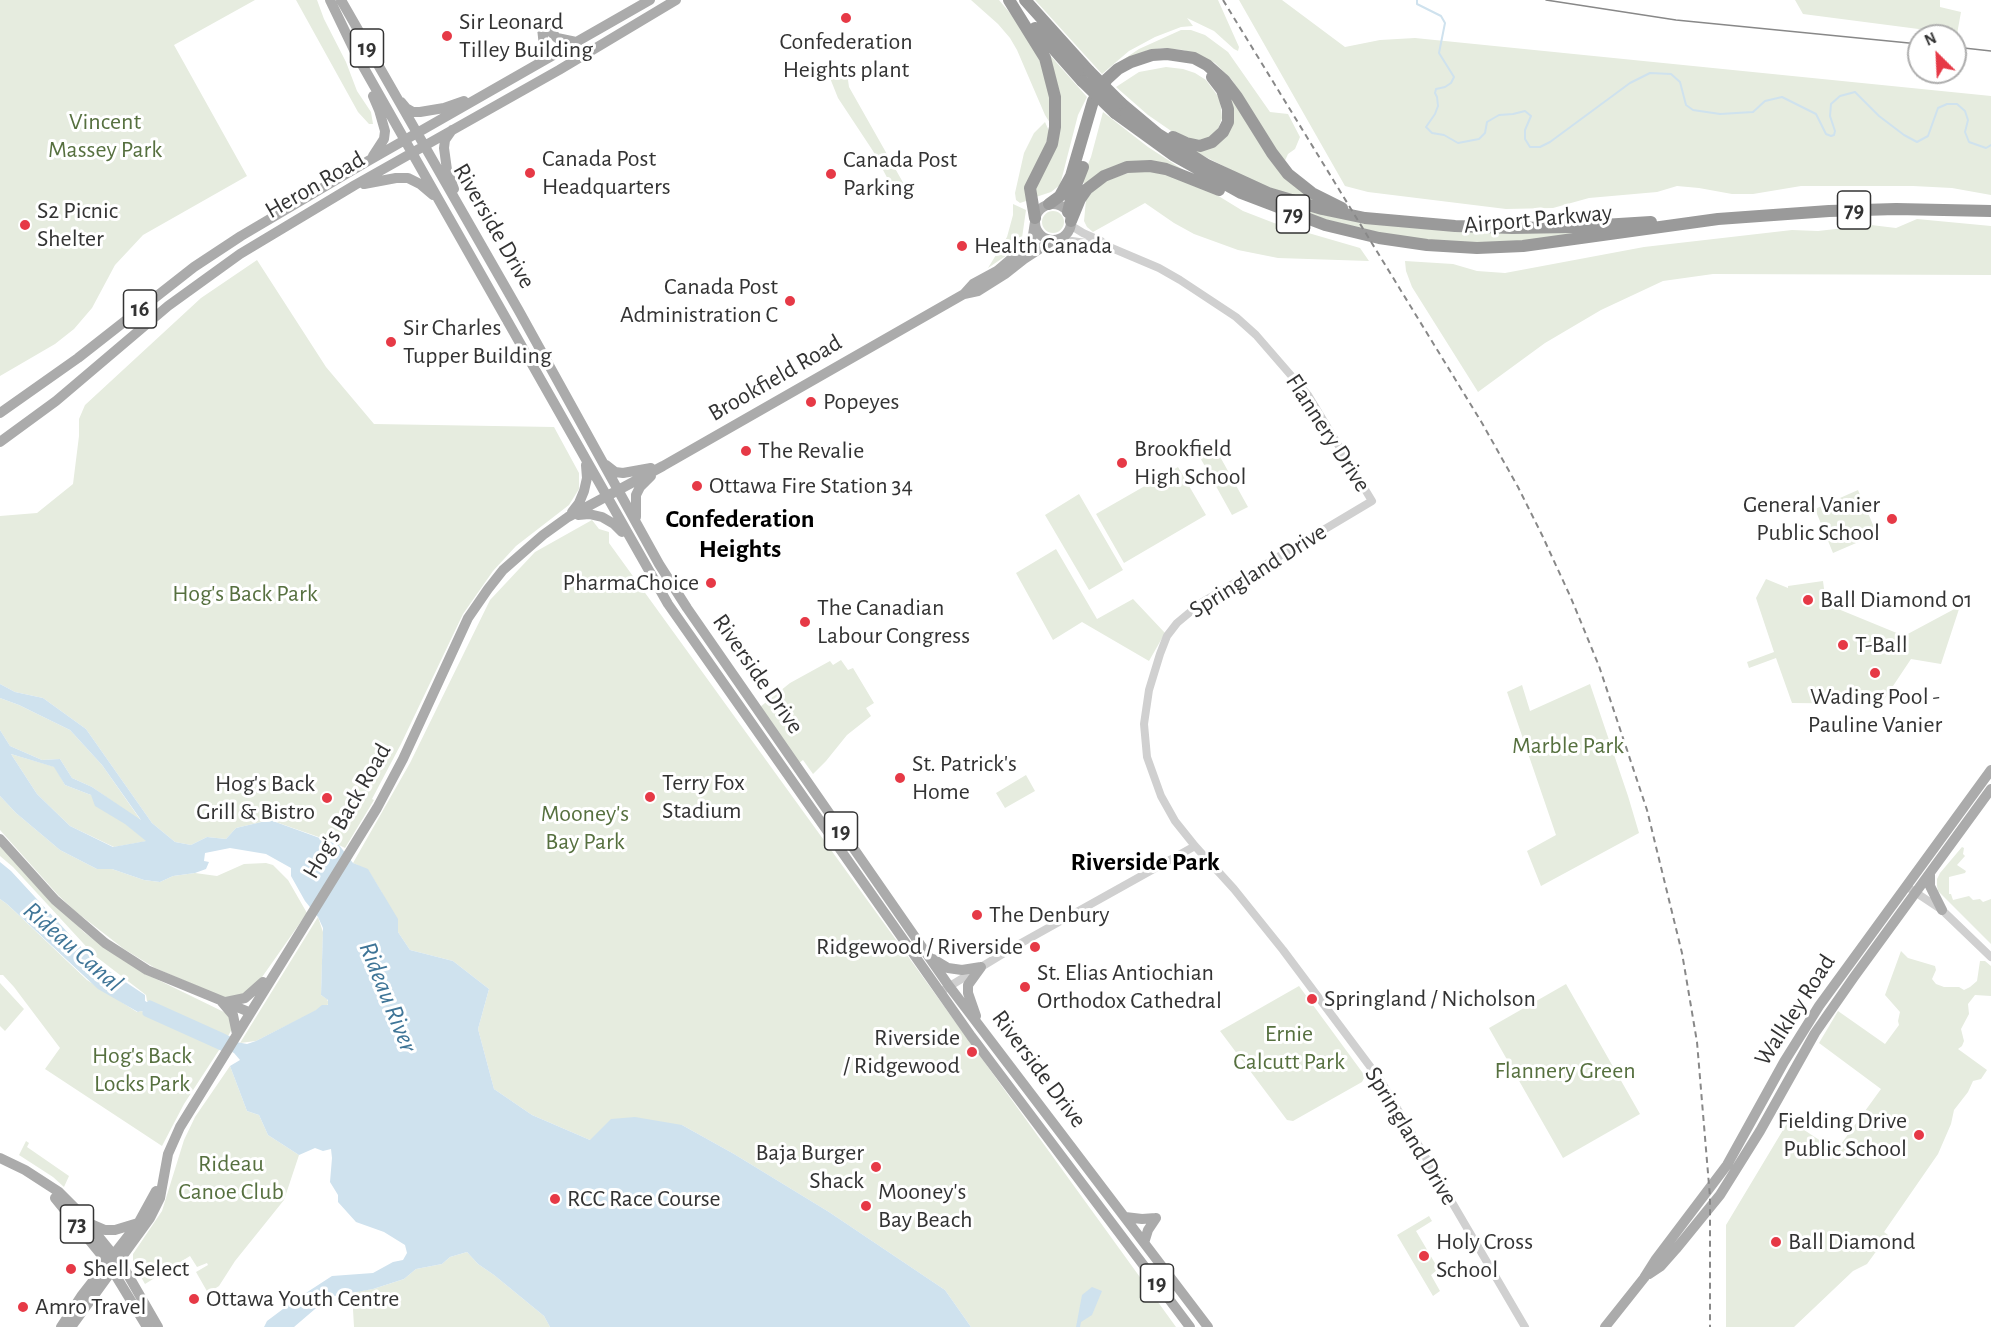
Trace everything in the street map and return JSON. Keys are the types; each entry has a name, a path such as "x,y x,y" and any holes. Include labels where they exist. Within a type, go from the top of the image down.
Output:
{"highway":[{"name":"Airport Parkway","path":"1010,0 1085,76 1162,148 1211,178 1254,198 1317,222 1397,241 1477,248 1539,245 1718,219"},
{"path":"1010,0 1045,58 1055,97 1055,127 1052,144 1030,188 1035,220"},
{"name":"Airport Parkway","path":"1025,0 1085,76"},
{"path":"1049,204 1060,196 1071,176 1093,101 1107,79 1118,69 1138,59 1160,54 1173,54 1201,61 1224,80 1276,160 1299,184 1333,205 1378,218"},
{"path":"1070,220 1072,195 1082,170 1099,106 1113,84 1130,71 1148,64 1162,62 1186,64 1202,70 1212,78 1225,96 1228,122 1223,132 1212,142 1200,146 1170,136 1118,108"},
{"name":"Airport Parkway","path":"1118,108 1139,119 1207,165 1246,184 1283,198 1352,216 1455,226 1512,228 1571,227 1829,211 1896,209 1991,211"},
{"path":"1070,220 1081,197 1093,184 1120,169 1143,166 1166,169 1256,205 1317,222"}],"main road":[{"name":"Riverside Drive","path":"330,0 356,54 680,623 945,989 979,1025 1208,1327"},
{"name":"Riverside Drive","path":"341,0 687,608 929,956 970,1036 1190,1327"},
{"name":"Heron Road","path":"0,413 78,358 206,259 257,226 368,160 650,0"},
{"name":"Heron Road","path":"0,442 50,406 168,306 218,269 355,185 559,70 676,0"},
{"path":"559,70 567,55 616,24 634,9"},
{"path":"539,63 546,26 557,38 576,42"},
{"path":"356,54 385,131 379,149 368,160"},
{"path":"394,94 406,108 413,112 420,112 444,108 487,93"},
{"path":"452,130 444,147 450,180 463,214"},
{"path":"355,185 408,178 423,186 440,202"},
{"path":"1049,204 1058,205 1070,220 1065,235 1055,240 1040,235 1035,220 1040,209 1049,204"},
{"name":"Brookfield Road","path":"964,294 973,284 997,271 1025,247 1033,235 1035,220"},
{"name":"Brookfield Road","path":"606,496 663,466 964,294 978,291 1005,274 1024,258 1055,240"},
{"path":"568,517 579,503 587,478 583,454"},
{"path":"603,462 615,472 663,466"},
{"path":"636,522 636,495 645,481 663,466"},
{"name":"Hog's Back Road","path":"114,1263 150,1218 160,1198 166,1159 174,1139 249,1012 353,847 403,759 468,618 503,570 536,540 568,517 606,496"},
{"path":"568,517 589,514 602,517 614,524 633,544"},
{"path":"743,713 754,705"},
{"name":"Walkley Road","path":"1605,1327 1727,1165 1784,1062 1819,1006 1991,771"},
{"name":"Walkley Road","path":"1644,1278 1661,1266 1720,1195 1762,1128 1815,1033 1991,789"},
{"path":"0,839 55,900 105,943 147,970 249,1012"},
{"path":"1930,874 1930,885 1942,910"},
{"path":"929,956 948,968 962,970 981,967"},
{"path":"222,1002 247,997 282,961"},
{"path":"979,1025 968,993 968,985 981,967"},
{"path":"222,1002 233,1015 237,1034"},
{"name":"73","path":"0,1158 25,1170 59,1192 86,1220 158,1327"},
{"name":"Hog's Back Road","path":"114,1263 162,1180"},
{"name":"73","path":"46,1185 114,1263 125,1290 147,1327"},
{"path":"1125,1217 1142,1220 1156,1218 1148,1230 1144,1243"},
{"path":"86,1220 96,1227 110,1231 138,1222"},
{"path":"71,1327 114,1263"},
{"path":"61,1327 82,1295 114,1263"},
{"path":"96,1292 110,1286 125,1290"}],"street":[{"name":"Flannery Drive","path":"1070,220 1083,233 1180,280 1236,317 1256,335 1308,395 1372,501"},
{"name":"Flannery Drive","path":"1055,240 1107,246"},
{"name":"Springland Drive","path":"1372,501 1188,613 1167,636 1160,654 1149,690 1144,740 1149,764 1161,796 1175,821 1234,888 1283,950 1381,1082 1525,1327"},
{"path":"945,989 1195,846"},
{"path":"1906,886 1942,910 1991,957"}],"green space":[{"name":"Vincent Massey Park","path":"0,0 255,0 174,45 247,176 143,235 115,265 92,308 74,329 55,344 0,376"},
{"path":"296,0 317,0 357,91 371,112 373,124 369,124 358,112"},
{"path":"971,0 999,0 1020,25 1041,60 1049,94 1050,123 1010,38"},
{"path":"1035,0 1218,0 1239,47 1238,51 1234,49 1214,31 1187,18 1193,26 1181,27 1155,37 1129,51 1102,74"},
{"path":"1239,0 1282,0 1345,47 1380,40 1415,38 1991,96 1991,195 1952,188 1913,186 1801,186 1753,194 1732,194 1677,186 1657,192 1589,198 1553,208 1506,209 1368,192 1345,186"},
{"path":"1795,0 1940,0 1940,7 1961,12 1959,24 1907,24 1907,28 1803,14"},
{"path":"1181,30 1191,30 1205,35 1228,52 1270,112 1288,114 1300,137 1295,149 1288,154 1284,163 1232,80 1215,63 1183,50 1163,48 1148,50 1118,63 1139,49"},
{"path":"1049,54 1087,97 1078,115 1060,185 1051,192 1033,198 1033,191 1056,144"},
{"path":"824,65 844,65 851,66 853,69 848,80 849,87 905,186 903,188 897,190 892,187 873,151 838,98 830,78 822,71"},
{"path":"1166,67 1195,73 1206,80 1220,99 1222,118 1218,129 1201,142 1177,135 1148,115 1116,87 1139,72"},
{"path":"1222,86 1314,200 1313,202 1259,184 1192,150 1223,136"},
{"path":"1103,112 1148,147 1185,171 1147,162 1087,185 1081,181 1091,157"},
{"path":"1045,122 1049,131 1044,151 1026,184 1026,201 1020,203 1016,200 1015,193 1024,153 1034,133"},
{"path":"1148,171 1168,175 1212,192 1243,211 1274,223 1360,248 1369,261 1278,258 1238,250 1194,234 1145,203 1093,232 1087,227 1084,221 1086,200 1099,183 1131,172"},
{"path":"1236,184 1319,213 1574,233 1514,244 1464,244 1371,233 1313,217"},
{"path":"1013,204 1026,210 1022,238 1010,253 988,268 1007,237 1013,215"},
{"path":"1053,211 1061,214 1064,222 1061,230 1053,233 1045,230 1042,222 1045,214"},
{"path":"1917,219 1991,226 1991,275 1713,274 1663,281 1601,310 1545,343 1478,392 1412,287 1405,261 1453,264 1477,271 1505,273 1644,247 1792,230 1818,231 1871,225 1896,228"},
{"name":"Hog's Back Park","path":"257,260 326,367 374,424 554,427 579,473 579,489 569,505 516,546 493,571 463,614 372,799 374,800 345,848 270,820 236,828 226,839 207,837 191,845 175,842 152,823 86,729 43,698 15,692 0,684 0,516 37,513 73,484 79,419 85,405 201,298"},
{"path":"1213,444 1248,507 1232,515 1197,452"},
{"path":"1178,467 1206,515 1124,563 1096,514"},
{"path":"1858,490 1877,534 1833,553 1815,509"},
{"path":"1079,494 1123,570 1089,590 1045,515"},
{"name":"Mooney's Bay Park","path":"592,520 599,529 609,532 609,543 1176,1327 971,1327 945,1290 829,1212 682,1125 590,1140 532,1115 494,1089 478,1029 489,989 453,961 410,950 398,932 381,891 368,870 353,863 410,763 490,600 535,552"},
{"path":"1056,549 1097,619 1133,599 1165,633 1149,661 1082,622 1053,640 1016,573"},
{"path":"1766,579 1788,588 1788,586 1823,581 1826,604 1904,636 1960,606 1941,664 1911,659 1881,704 1792,703 1776,658 1749,668 1747,662 1774,652 1756,598"},
{"path":"841,660 848,670 853,668 874,703 866,708 871,716 847,735 813,774 803,760 799,763 760,707 790,683 830,661 833,665"},
{"name":"Marble Park","path":"1590,684 1639,833 1541,886 1527,851 1556,835 1507,692 1522,685 1530,711"},
{"path":"0,698 70,730 102,765 142,822 92,787 72,778 60,759 42,760 10,746 0,730"},
{"path":"11,754 55,767 65,785 91,795 147,841 114,847 70,826 37,794"},
{"path":"1026,775 1035,791 1005,808 996,793"},
{"path":"0,796 16,813 60,850 97,869 112,869 144,880 160,882 173,876 195,873 217,876 244,864 266,863 273,865 288,880 307,913 260,980 245,995 225,998 155,968 124,949 75,911 0,830"},
{"path":"0,845 85,933 146,974 228,1014 233,1027 227,1038 147,1001 146,995 94,955 13,867 0,856"},
{"path":"1962,847 1965,856 1957,865 1966,871 1949,877 1949,894 1953,900 1969,896 1973,900 1980,899 1983,902 1991,899 1991,944 1938,891 1937,879 1940,873"},
{"name":"Hog's Back Locks Park","path":"0,899 87,980 137,1012 146,1013 221,1047 184,1104 162,1146 45,1069 60,1048 14,987 3,975 0,975"},
{"path":"318,917 323,932 321,995 327,999 329,1004 256,1041 240,1043"},
{"path":"1901,951 1908,958 1935,966 1936,970 1932,979 1936,984 1944,987 1959,987 1964,990 1977,981 1980,961 1985,961 1991,966 1991,996 1975,995 1968,1004 1969,1014 1961,1029 1964,1041 1958,1049 1987,1070 1981,1079 1973,1081 1968,1092 1954,1110 1951,1124 1938,1154 1884,1232 1888,1235 1867,1264 1853,1271 1794,1327 1726,1327 1726,1225 1789,1120 1836,1151 1881,1089 1819,1043 1838,1011 1885,1044 1899,1025 1900,1012 1885,995"},
{"path":"0,983 24,1009 5,1031 0,1026"},
{"name":"Flannery Green","path":"1566,984 1640,1114 1563,1158 1489,1028"},
{"name":"Ernie Calcutt Park","path":"1299,986 1365,1076 1362,1082 1293,1121 1287,1120 1220,1031"},
{"name":"Rideau Canoe Club","path":"230,1066 247,1111 259,1115 268,1135 299,1155 284,1200 235,1261 219,1286 208,1293 196,1272 208,1265 207,1263 197,1267 190,1256 145,1284 133,1263 133,1254 162,1211 184,1140 195,1117"},
{"path":"26,1141 29,1143 27,1147 69,1176 64,1187 19,1155"},
{"path":"1429,1216 1432,1221 1416,1231 1436,1265 1434,1267 1436,1271 1431,1275 1440,1291 1433,1296 1397,1235"},
{"path":"467,1252 478,1264 544,1316 550,1327 354,1327 352,1292 373,1289 404,1279 416,1269 442,1264 450,1257"}],"water":[{"name":"Rideau River","path":"0,684 15,692 43,698 86,729 152,823 175,842 191,845 207,837 226,839 236,828 270,820 339,845 353,863 368,869 398,919 398,932 410,950 453,961 489,989 478,1029 494,1089 532,1115 590,1140 611,1119 635,1117 682,1125 829,1212 945,1290 971,1327 550,1327 544,1316 478,1264 467,1252 450,1257 442,1264 416,1269 404,1279 373,1289 329,1297 294,1327 264,1327 267,1321 295,1300 332,1276 373,1273 393,1262 403,1260 407,1253 405,1245 384,1232 356,1222 338,1202 338,1195 330,1182 331,1149 323,1151 315,1148 299,1155 268,1135 259,1115 247,1111 230,1066 240,1060 226,1049 231,1041 247,1044 256,1041 322,1005 328,1005 328,1000 321,995 323,928 291,876 291,868 266,854 230,848 205,853 204,861 209,862 206,869 173,876 160,882 144,880 112,869 97,869 60,850 16,813 0,796 0,730 10,746 42,760 60,759 72,778 92,787 141,820 102,765 70,730 0,698","holes":["11,754 54,767 65,785 91,795 95,806 125,824 146,841 113,847 70,826 37,794"]},
{"name":"Rideau Canal","path":"0,862 94,961 145,995 145,1001 150,1004 146,1013 138,1012 98,989 0,899"},
{"path":"1092,1287 1102,1291 1092,1315 1081,1322 1080,1327 1076,1327 1082,1295"}],"waterway":[{"path":"1417,0 1417,4 1441,16 1445,23 1439,53 1454,77 1451,83 1436,89 1438,106 1426,127 1432,133 1444,135 1458,143 1479,139 1485,133 1487,122 1499,115 1525,111 1531,116 1525,130 1525,139 1530,147 1540,147 1630,83 1650,73 1671,74 1680,82 1686,105 1693,110 1720,114 1753,112 1765,101 1782,97 1816,114 1826,134 1831,136 1835,131 1830,116 1831,104 1840,96 1855,92 1879,116 1917,142 1928,136 1938,108 1947,104 1957,104 1965,111 1968,120 1965,132 1969,142 1986,148 1991,145"},
{"path":"142,1004 233,1047"},
{"path":"150,1004 221,1036 231,1041 226,1049 146,1013 150,1004"}],"tram line":[{"path":"1546,0 1676,20 1907,43"},
{"path":"1967,48 1991,51"}],"railway":[{"path":"1223,0 1482,423 1542,535 1599,666 1647,810 1682,953 1697,1042 1710,1197 1710,1327"}],"place":[{"name":"Confederation Heights plant","path":"846,18"},
{"name":"Sir Leonard Tilley Building","path":"447,36"},
{"name":"Canada Post Headquarters","path":"530,173"},
{"name":"Canada Post Parking","path":"831,174"},
{"name":"S2 Picnic Shelter","path":"25,225"},
{"name":"Health Canada","path":"962,246"},
{"name":"Canada Post Administration C","path":"790,301"},
{"name":"Sir Charles Tupper Building","path":"391,342"},
{"name":"Popeyes","path":"811,402"},
{"name":"The Revalie","path":"746,451"},
{"name":"Brookfield High School","path":"1122,463"},
{"name":"Ottawa Fire Station 34","path":"697,486"},
{"name":"General Vanier Public School","path":"1892,519"},
{"name":"PharmaChoice","path":"711,583"},
{"name":"Ball Diamond 01","path":"1808,600"},
{"name":"The Canadian Labour Congress","path":"805,622"},
{"name":"T-Ball","path":"1843,645"},
{"name":"Wading Pool - Pauline Vanier","path":"1875,673"},
{"name":"St. Patrick's Home","path":"900,778"},
{"name":"Terry Fox Stadium","path":"650,797"},
{"name":"Hog's Back Grill & Bistro","path":"327,798"},
{"name":"The Denbury","path":"977,915"},
{"name":"Ridgewood / Riverside","path":"1035,947"},
{"name":"St. Elias Antiochian Orthodox Cathedral","path":"1025,987"},
{"name":"Springland / Nicholson","path":"1312,999"},
{"name":"Riverside / Ridgewood","path":"972,1052"},
{"name":"Fielding Drive Public School","path":"1919,1135"},
{"name":"Baja Burger Shack","path":"876,1167"},
{"name":"RCC Race Course","path":"555,1199"},
{"name":"Mooney's Bay Beach","path":"866,1206"},
{"name":"Ball Diamond","path":"1776,1242"},
{"name":"Holy Cross School","path":"1424,1256"},
{"name":"Shell Select","path":"71,1269"},
{"name":"Ottawa Youth Centre","path":"194,1299"},
{"name":"Amro Travel","path":"23,1307"}],"district":[{"name":"Confederation Heights","path":"740,534"},
{"name":"Riverside Park","path":"1145,862"}]}
